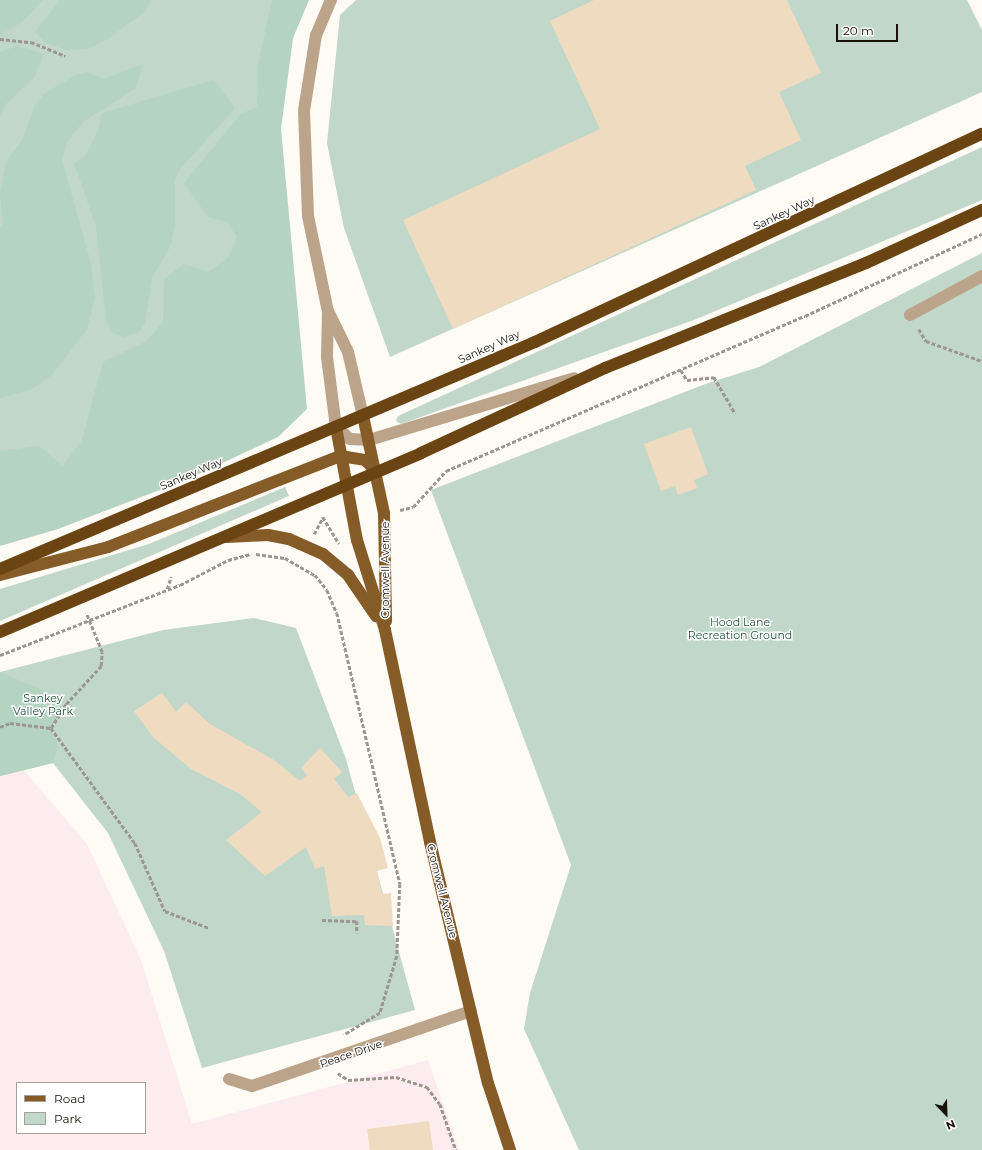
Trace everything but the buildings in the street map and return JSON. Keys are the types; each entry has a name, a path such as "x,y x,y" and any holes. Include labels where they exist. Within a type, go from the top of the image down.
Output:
{"highway":[{"name":"Sankey Way","path":"0,569 364,416 747,245 982,134"},
{"path":"0,632 80,600 219,538 345,484 377,472 605,368 866,263 982,210"}],"main road":[{"name":"Cromwell Avenue","path":"364,416 377,472 387,561 385,630"},
{"name":"Cromwell Avenue","path":"336,427 345,484 364,566 385,630 471,1011 510,1150"},
{"path":"0,575 108,548 340,456 365,460 377,472"},
{"path":"219,538 268,535 289,539 323,554 348,575 385,630"}],"street":[{"path":"331,0 316,35 304,111 308,216 328,312 327,357 336,427 350,439 370,440 605,368"},
{"path":"910,315 982,276"},
{"path":"328,312 348,352 364,416"},
{"name":"Peace Drive","path":"229,1079 252,1086 471,1011"}],"path":[{"path":"0,39 30,42 65,56"},
{"path":"413,507 446,471 680,370 982,234"},
{"path":"910,315 926,341 982,361"},
{"path":"680,370 687,380 714,377 735,413"},
{"path":"0,655 180,585 240,555 285,558 315,575 327,590 337,613 400,884 397,956 380,1013 342,1037"},
{"path":"51,728 66,704 101,666 102,652 80,600"},
{"path":"0,727 10,723 51,728 135,843 165,911 209,928"},
{"path":"322,920 357,921 357,933"},
{"path":"338,1073 348,1080 396,1077 427,1087 440,1104 456,1150"}],"shaded area":[{"path":"22,768 87,844 141,960 192,1124 428,1060 459,1150 0,1150 0,776"}],"green space":[{"path":"0,0 298,0 266,105 293,402 0,522"},
{"path":"0,0 43,0 22,22 0,35"},
{"path":"60,0 151,0 143,13 108,39 87,49 65,50 45,42 35,32"},
{"path":"272,0 309,0 293,38 281,129 307,409 278,437 188,479 58,529 0,546 0,451 39,446 63,466 82,440 103,362 147,341 163,322 164,279 184,264 208,272 228,258 237,237 227,222 208,217 184,183 240,115 257,106 258,65"},
{"path":"356,0 967,0 982,30 982,92 390,357 344,228 327,143 340,15"},
{"path":"17,46 44,54 34,78 6,104 0,116 0,52"},
{"path":"143,64 136,88 84,121 67,142 62,160 90,260 95,296 87,329 52,375 30,390 0,398 0,227 3,223 0,195 6,161 22,141 35,105 45,93 76,75 87,72 104,79"},
{"path":"214,80 235,108 180,169 175,181 175,222 171,245 152,278 145,323 139,332 124,337 113,333 106,321 96,226 74,163 86,155 99,128 102,113"},
{"path":"982,147 982,200 694,320 401,424 396,421 398,416"},
{"name":"Hood Lane Recreation Ground","path":"982,253 982,1150 579,1150 524,1029 530,993 571,865 431,490 708,383 759,367"},
{"path":"285,487 289,496 0,621 0,589 149,544"},
{"name":"Sankey Valley Park","path":"254,618 296,628 346,759 415,1010 202,1068 164,951 108,833 53,763 0,776 0,672 163,630"},
{"name":"Sankey Valley Park","path":"0,672 42,690 60,712 51,728 58,747 53,763 0,776"}]}
